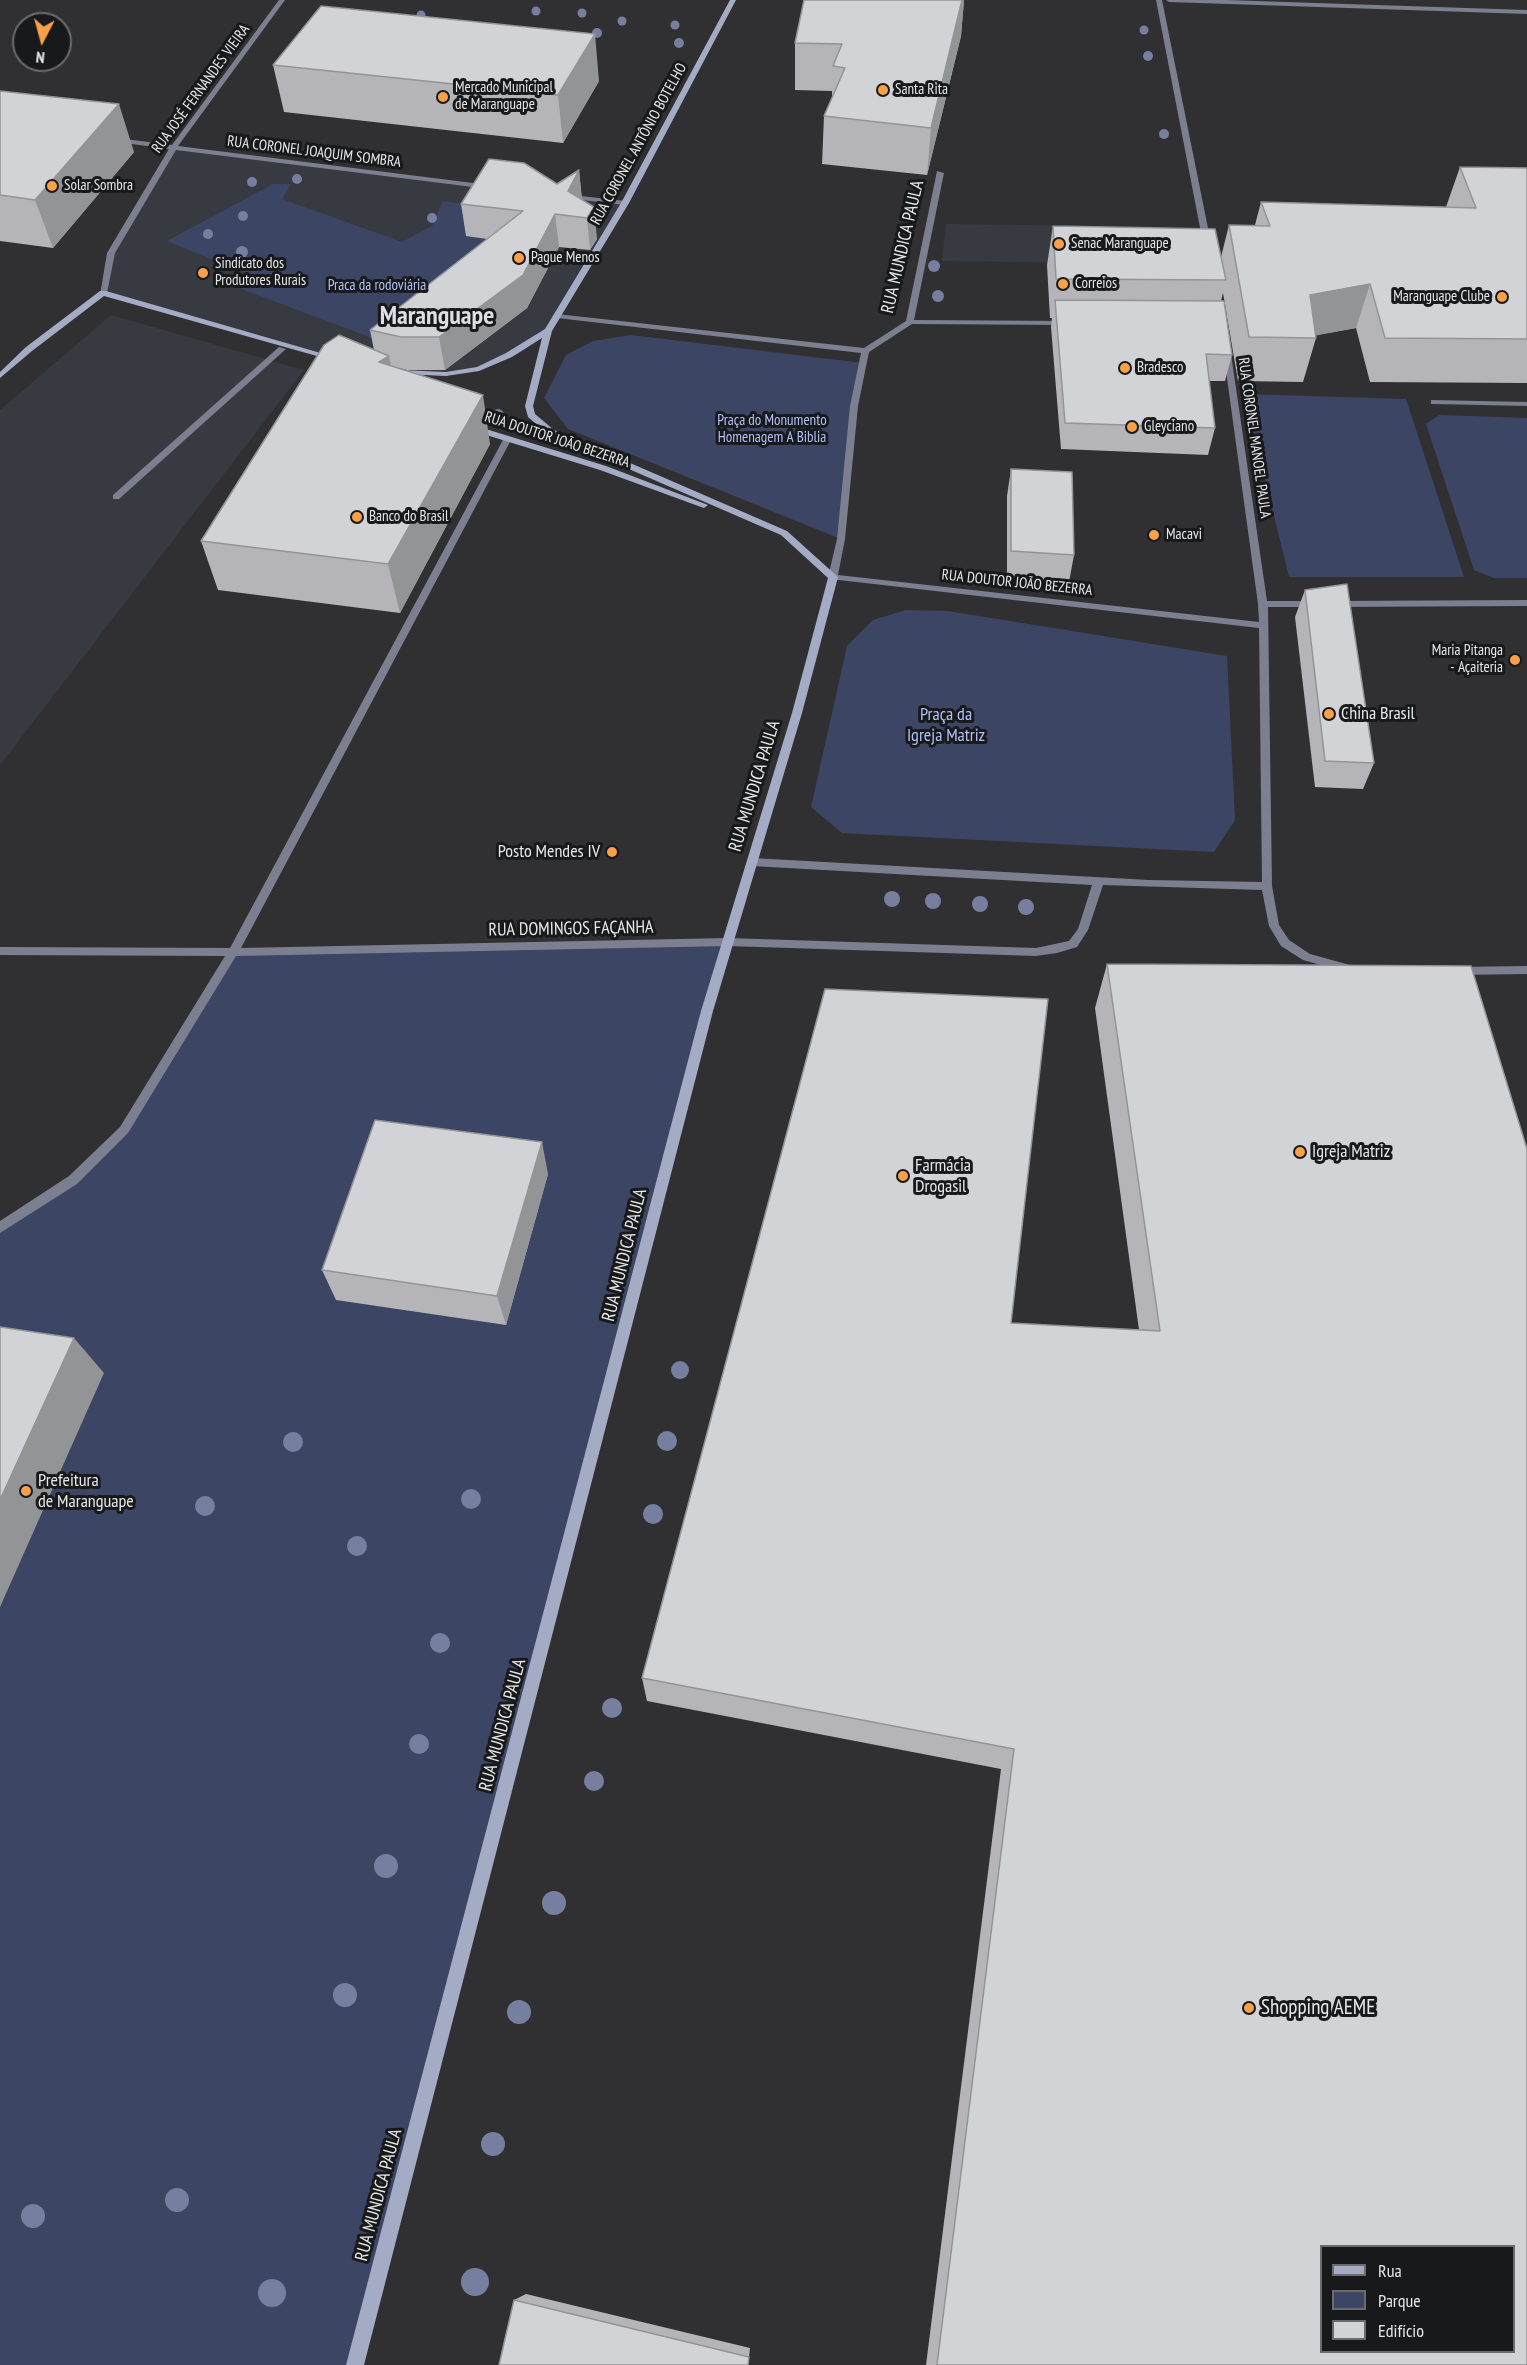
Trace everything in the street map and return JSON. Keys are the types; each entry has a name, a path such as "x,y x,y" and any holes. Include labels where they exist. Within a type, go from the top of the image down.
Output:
{"street":[{"name":"RUA JOSÉ FERNANDES VIEIRA","path":"104,293 111,253 173,148 282,0"},
{"name":"RUA CORONEL ANTÔNIO BOTELHO","path":"529,406 548,331 625,203 733,0"},
{"path":"1159,0 1209,254"},
{"path":"1169,0 1527,12"},
{"name":"RUA CORONEL JOAQUIM SOMBRA","path":"104,139 494,187"},
{"name":"RUA MUNDICA PAULA","path":"355,2365 707,1011 797,713 833,577 841,539 854,406 865,351 909,322 940,173"},
{"path":"553,194 625,203"},
{"path":"0,376 29,349 104,293 258,339 347,362"},
{"path":"557,316 865,351"},
{"path":"909,322 1072,323"},
{"name":"RUA CORONEL ANTÔNIO BOTELHO","path":"388,370 407,374 446,374 479,369 509,355 548,331"},
{"name":"RUA CORONEL MANOEL PAULA","path":"1225,335 1263,604 1267,886"},
{"path":"258,339 314,363"},
{"path":"116,497 282,349"},
{"path":"1434,402 1527,404"},
{"name":"RUA DOUTOR JOÃO BEZERRA","path":"529,406 531,415 551,432 784,533 833,577 1263,626"},
{"name":"RUA DOUTOR JOÃO BEZERRA","path":"464,424 507,440 603,468 784,533"},
{"path":"0,1228 73,1180 124,1130 233,952 507,440"},
{"path":"1263,604 1527,603"},
{"path":"752,862 1099,881 1267,886 1274,926 1285,943 1307,957 1333,966 1362,971"},
{"name":"RUA DOMINGOS FAÇANHA","path":"0,951 233,952 728,942 1036,952 1058,950 1073,944 1083,930 1099,881"},
{"path":"1448,971 1527,970"}],"shaded area":[{"path":"173,148 625,203 548,331 479,369 446,374 407,374 359,364 103,293 111,253"},
{"name":"Senac Maranguape","path":"946,224 1172,227 1177,264 942,261"},
{"path":"111,315 304,370 0,765 0,410"}],"green space":[{"name":"Praca da rodoviária","path":"273,184 291,184 282,199 402,242 432,226 443,201 484,207 519,311 481,343 425,325 396,347 239,288 255,277 167,241"},
{"name":"Praça do Monumento Homenagem A Biblia","path":"631,335 863,363 841,539 568,429 544,398 566,355 593,341"},
{"path":"1244,394 1406,399 1464,577 1289,577"},
{"path":"1439,415 1527,418 1527,578 1494,578 1474,570 1426,424"},
{"name":"Praça da Igreja Matriz","path":"906,610 948,611 1227,656 1235,820 1214,852 842,833 811,807 847,646 873,620"},
{"path":"728,942 355,2365 0,2365 0,1228 73,1180 124,1130 233,952"}],"building":[{"path":"804,0 962,0 931,128 824,116 845,68 833,66 842,44 795,43"},
{"path":"321,6 595,34 558,95 273,65"},
{"path":"0,91 119,104 35,200 0,195"},
{"path":"489,159 524,163 557,184 579,170 568,191 594,207 587,218 555,214 523,275 439,337 401,337 370,330 523,211 461,204"},
{"path":"1460,167 1527,168 1527,339 1385,338 1370,284 1310,295 1316,338 1249,337 1229,225 1270,226 1261,202 1476,208"},
{"path":"1053,226 1215,229 1226,280 1056,279"},
{"path":"1055,300 1224,301 1232,355 1206,354 1215,428 1065,423"},
{"path":"339,335 389,356 379,362 483,395 388,564 201,541 324,345"},
{"path":"1011,469 1072,472 1074,555 1011,551"},
{"path":"1347,584 1374,763 1325,761 1305,590"},
{"name":"Shopping AEME","path":"1107,964 1471,966 1527,1149 1527,2365 937,2365 1014,1749 642,1678 825,989 1048,999 1011,1323 1160,1331"},
{"path":"375,1120 542,1142 497,1296 322,1270"},
{"path":"0,1327 74,1338 0,1500"},
{"path":"514,2300 749,2357 748,2365 499,2365"}],"place":[{"name":"Santa Rita","path":"883,90"},
{"name":"Mercado Municipal de Maranguape","path":"443,97"},
{"name":"Solar Sombra","path":"52,186"},
{"name":"Senac Maranguape","path":"1059,244"},
{"name":"Pague Menos","path":"519,258"},
{"name":"Sindicato dos Produtores Rurais","path":"203,273"},
{"name":"Correios","path":"1063,284"},
{"name":"Maranguape Clube","path":"1502,297"},
{"name":"Bradesco","path":"1125,368"},
{"name":"Gleyciano","path":"1132,427"},
{"name":"Banco do Brasil","path":"357,517"},
{"name":"Macavi","path":"1154,535"},
{"name":"Maria Pitanga - Açaiteria","path":"1515,660"},
{"name":"China Brasil","path":"1329,714"},
{"name":"Posto Mendes IV","path":"612,852"},
{"name":"Igreja Matriz","path":"1300,1152"},
{"name":"Farmácia Drogasil","path":"903,1176"},
{"name":"Prefeitura de Maranguape","path":"26,1491"},
{"name":"Shopping AEME","path":"1249,2008"}],"district":[{"name":"Maranguape","path":"437,317"}]}
